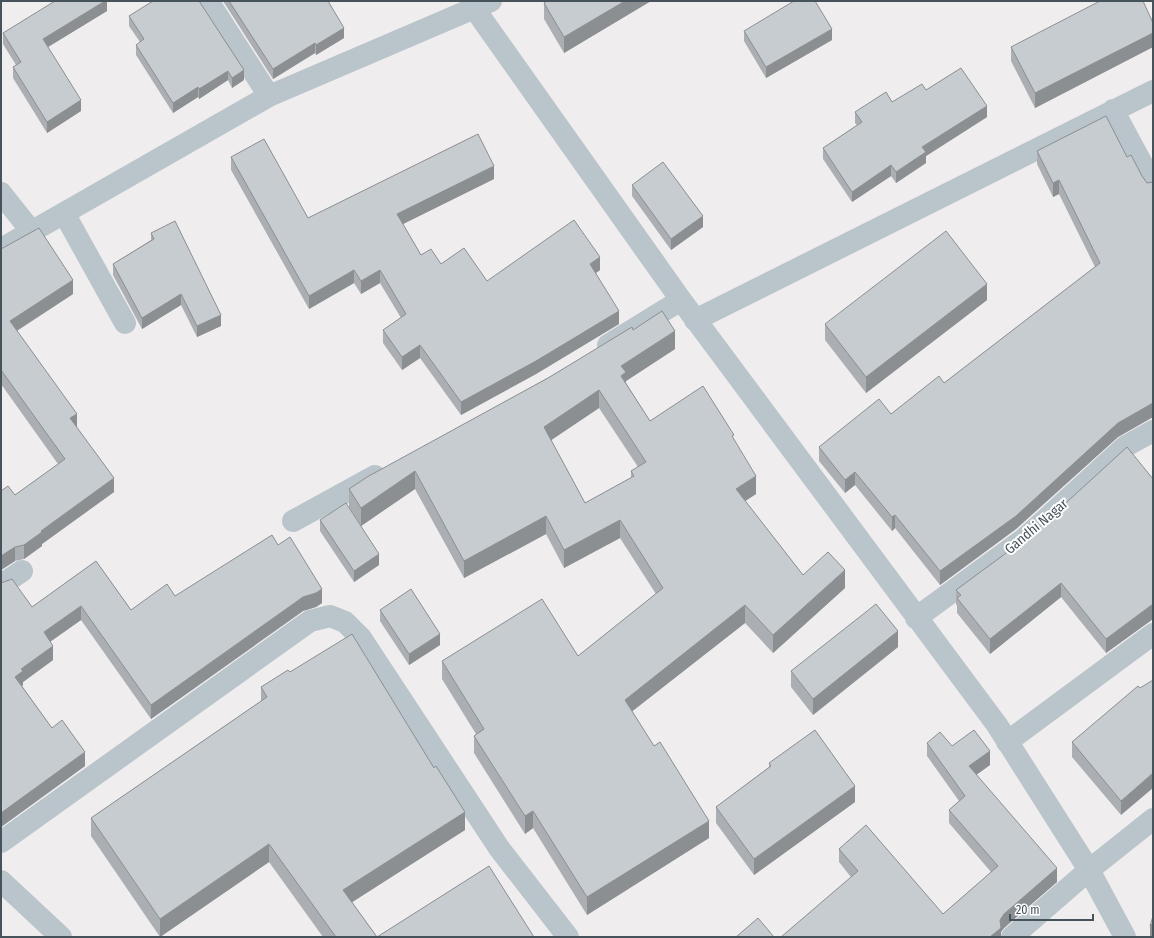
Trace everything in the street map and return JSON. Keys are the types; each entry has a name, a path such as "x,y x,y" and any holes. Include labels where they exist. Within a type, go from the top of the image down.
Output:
{"street":[{"path":"208,1 269,96"},
{"path":"1,249 269,96 479,3 695,320 997,726 1089,870 1125,937"},
{"path":"695,320 1153,91"},
{"path":"1113,110 1153,184"},
{"path":"1,193 32,232"},
{"path":"64,213 125,323"},
{"path":"588,357 681,300"},
{"name":"Gandhi Nagar","path":"916,618 1024,539 1126,446 1153,431"},
{"path":"293,521 390,468"},
{"path":"1,586 22,571"},
{"path":"1,842 310,621 330,616 345,622 361,638 499,848 568,937"},
{"path":"1007,742 1153,634"},
{"path":"1012,937 1089,870 1153,819"},
{"path":"1,881 61,937"}],"building":[{"path":"55,1 105,1 43,39 81,100 47,122 13,67 21,62 3,33"},
{"path":"153,1 199,1 244,70 232,78 228,71 199,89 198,87 173,103 136,45 144,39 129,16"},
{"path":"229,1 328,1 344,28 316,45 315,43 273,69"},
{"path":"547,1 625,1 564,37 544,3"},
{"path":"794,1 815,1 832,29 766,67 744,31"},
{"path":"1100,1 1143,1 1153,23 1153,33 1035,93 1011,47"},
{"path":"961,68 987,106 922,147 926,152 896,172 891,165 852,192 823,148 862,122 855,112 886,92 892,102 922,84 926,90"},
{"path":"1106,116 1127,157 1131,155 1147,183 1153,182 1153,403 1118,423 1016,516 940,571 895,515 892,517 855,472 845,480 819,447 879,399 891,414 939,376 944,383 1100,263 1059,180 1053,183 1037,151"},
{"path":"478,134 494,166 397,214 421,255 431,249 441,264 464,248 487,281 574,220 600,257 590,264 619,311 536,361 461,402 420,345 402,357 383,330 406,314 380,270 361,281 354,270 309,296 231,157 264,139 308,218"},
{"path":"663,162 703,216 671,239 632,185"},
{"path":"175,221 221,315 197,326 181,294 142,318 113,264 154,239 151,233"},
{"path":"39,228 73,280 10,321 77,414 70,418 114,478 24,545 15,547 1,556 1,491 8,486 15,495 65,459 1,370 1,249"},
{"path":"946,231 987,284 866,377 825,324"},
{"path":"662,311 675,331 621,366 626,372 621,376 650,421 703,386 734,435 732,436 756,476 736,489 803,575 828,552 845,570 773,635 745,605 625,700 654,746 660,742 709,821 587,897 533,811 525,816 474,736 484,729 442,661 542,599 578,656 663,588 620,520 564,550 546,516 464,561 415,471 361,508 349,489 367,477 548,378 632,327 633,330","holes":["599,390 646,462 631,471 634,476 585,503 544,427"]},
{"path":"1127,447 1153,479 1153,604 1106,639 1061,583 990,639 957,598 961,595 956,590 1032,534"},
{"path":"346,503 379,554 354,571 320,520"},
{"path":"272,535 278,545 290,537 322,589 316,593 303,597 151,705 81,606 44,632 53,646 21,669 23,671 15,677 52,728 62,720 85,752 1,813 1,583 12,579 32,607 96,561 131,610 167,584 175,596"},
{"path":"411,589 440,634 409,654 380,610"},
{"path":"876,604 898,631 813,699 791,671"},
{"path":"352,634 434,768 436,766 465,812 343,890 377,937 336,937 269,844 160,919 91,818 267,697 261,687 288,670 290,672"},
{"path":"1153,680 1153,773 1121,801 1072,742 1138,686 1140,688"},
{"path":"815,730 855,786 754,859 716,807 771,766 769,763"},
{"path":"974,730 990,751 969,766 1057,868 1004,914 1000,920 1001,928 990,937 781,937 858,871 839,849 866,825 943,914 998,866 949,810 965,796 927,743 940,732 952,746"},
{"path":"489,866 534,937 377,937"},
{"path":"1153,916 1153,923 1150,926"},
{"path":"758,918 774,937 736,937"}]}
